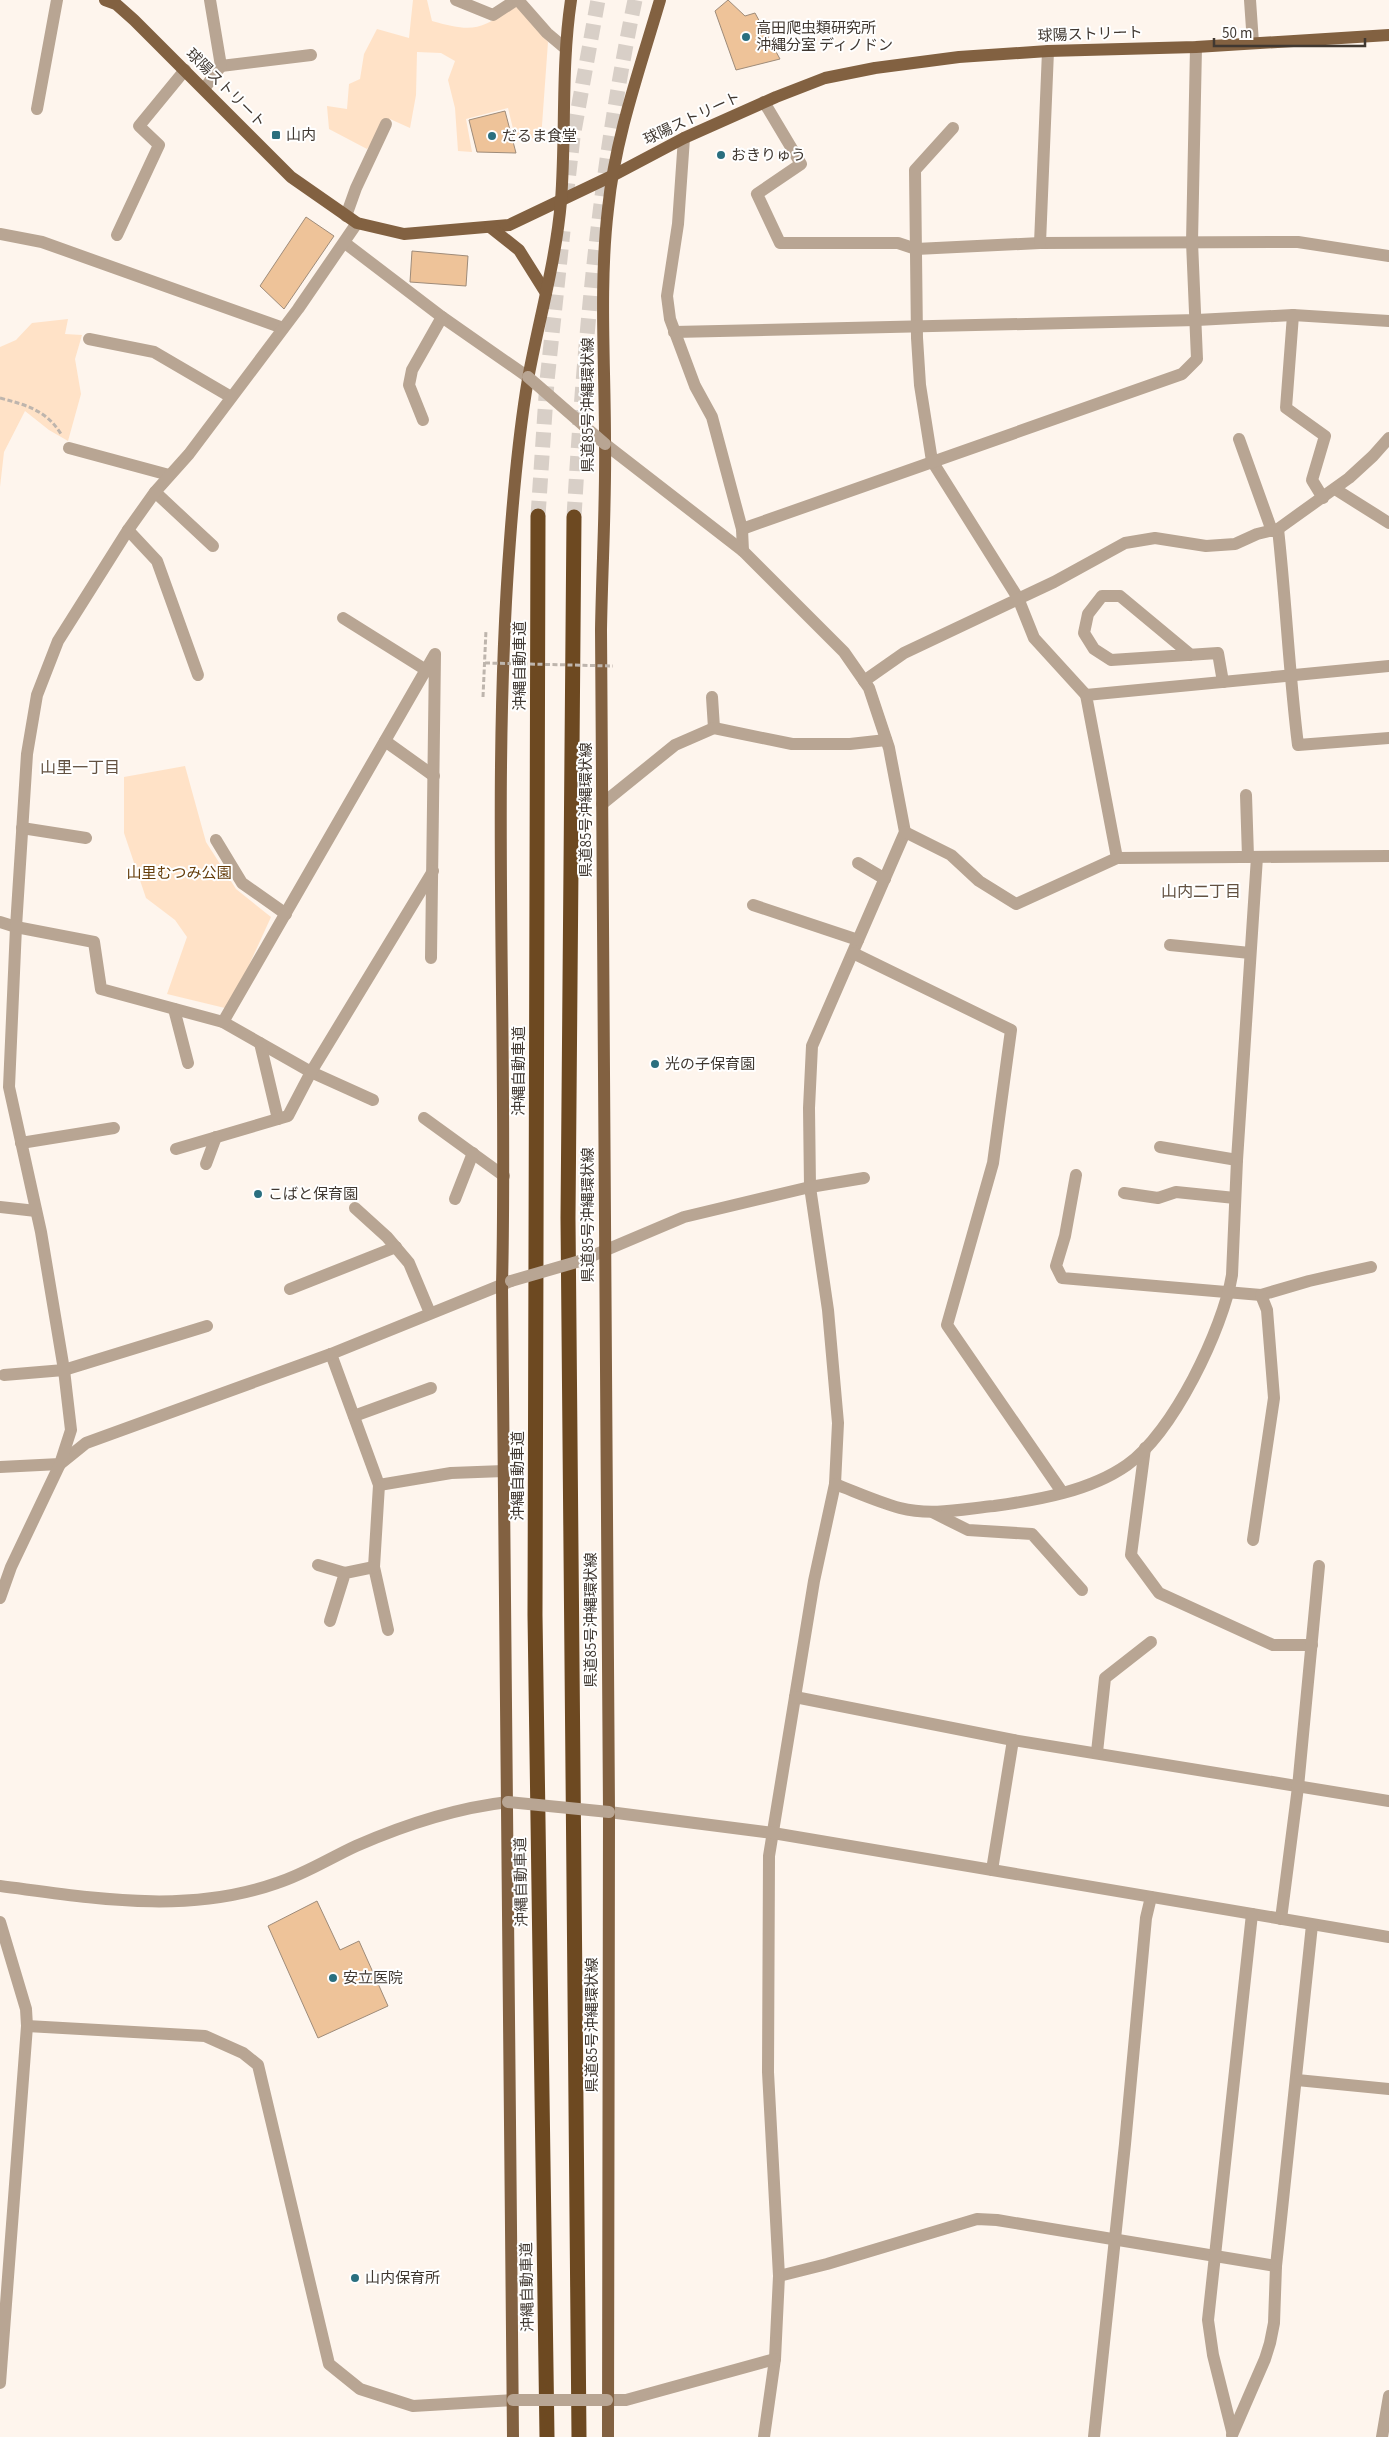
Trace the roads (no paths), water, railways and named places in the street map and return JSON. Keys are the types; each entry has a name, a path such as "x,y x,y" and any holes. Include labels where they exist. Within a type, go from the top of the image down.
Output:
{"highway":[{"name":"沖縄自動車道","path":"538,516 535,1614 547,2437"},
{"path":"574,516 568,955 568,1228 579,2437"}],"main road":[{"path":"513,2437 504,1471 506,1283 501,837 502,702 510,542 516,469 528,377 546,293 561,201 566,49 571,0"},
{"name":"県道85号沖縄環状線","path":"608,2437 609,1812 601,630 605,444 604,264 608,208 622,134 660,0"},
{"name":"球陽ストリート","path":"113,1 185,70 291,177 358,223 404,234 509,225 614,175 684,138 764,102 825,78 875,68 959,57 1048,51 1196,47 1389,35"},
{"path":"490,227 519,250 546,293"}],"street":[{"path":"37,109 58,0"},
{"path":"204,89 221,66 210,0"},
{"path":"456,0 493,15 517,0 566,49"},
{"path":"1250,0 1253,43"},
{"path":"742,529 1182,374 1197,359 1197,320 1192,242 1196,47"},
{"path":"1040,243 1048,51"},
{"path":"221,66 311,54"},
{"path":"117,235 159,145 139,126 185,70"},
{"path":"764,102 801,164 757,194 780,243 898,244 916,249 1040,243 1298,242 1389,256"},
{"path":"346,216 356,188 386,124"},
{"path":"953,128 915,170 916,328 920,385 932,461 1018,598 1034,638 1086,695 1117,858"},
{"path":"684,138 678,224 667,296 670,319 695,386 712,416 742,529 743,551"},
{"path":"0,1598 11,1567 60,1464 71,1430 64,1370 36,1210 21,1143 4,1086 5,1026 16,927 27,754 37,695 58,641 128,530 155,492 170,476 283,328 358,223"},
{"path":"0,234 42,242 283,328"},
{"path":"345,243 442,317 528,377 605,444 743,551 844,652 869,688 886,740 905,832 812,1046 809,1108 810,1187 833,1361 838,1423 836,1484 814,1581 769,1856 768,2072 779,2276 775,2359 764,2437"},
{"path":"674,332 916,328 1197,320 1292,315 1389,321"},
{"path":"1292,315 1286,408 1325,436 1312,480 1324,498"},
{"path":"423,420 409,385 412,370 442,317"},
{"path":"89,339 154,352 231,397"},
{"path":"864,681 904,653 1054,582 1125,543 1155,538 1206,546 1235,544 1275,530 1324,498 1373,456 1389,438"},
{"path":"1239,439 1275,530 1288,616 1289,676 1298,745 1389,738"},
{"path":"69,448 170,476"},
{"path":"1335,489 1389,523"},
{"path":"155,492 213,546"},
{"path":"128,530 157,561 198,675"},
{"path":"1191,655 1120,596 1102,596 1088,614 1084,633 1094,649 1111,660 1191,655 1218,653 1223,682"},
{"path":"343,618 426,670"},
{"path":"223,1022 435,654 431,958"},
{"path":"1086,695 1389,666"},
{"path":"712,697 714,728"},
{"path":"602,804 675,745 714,728 792,744 850,744 886,740"},
{"path":"385,741 434,776"},
{"path":"836,1484 900,1508 932,1511 1029,1501 1102,1478 1127,1464 1146,1448 1166,1422 1201,1361 1217,1327 1229,1292 1250,953 1252,857 1246,795"},
{"path":"22,828 86,838"},
{"path":"905,832 951,855 979,880 1016,904 1117,858 1389,856"},
{"path":"216,840 242,883 286,914"},
{"path":"858,863 885,878"},
{"path":"176,1149 288,1116 311,1072 433,871"},
{"path":"753,905 858,940"},
{"path":"0,922 16,927 94,942 95,964 101,990 223,1022 311,1072 373,1100"},
{"path":"1170,946 1250,953"},
{"path":"853,954 1011,1030 993,1163 947,1325 1062,1492"},
{"path":"174,1009 188,1063"},
{"path":"260,1044 278,1119"},
{"path":"424,1118 504,1176"},
{"path":"21,1143 114,1128"},
{"path":"206,1164 216,1137"},
{"path":"1160,1147 1237,1160"},
{"path":"455,1199 473,1153"},
{"path":"1076,1175 1065,1236 1056,1266 1062,1278 1260,1295 1309,1280 1371,1267"},
{"path":"0,1467 60,1464 86,1443 331,1354 506,1283 604,1252 684,1217 810,1187 864,1178"},
{"path":"1124,1193 1158,1198 1176,1192 1235,1198"},
{"path":"0,1207 36,1210"},
{"path":"354,1208 396,1247 409,1262 430,1314"},
{"path":"290,1289 396,1247"},
{"path":"1253,1540 1274,1398 1267,1310 1260,1295"},
{"path":"4,1375 64,1370 207,1326"},
{"path":"331,1354 379,1486 374,1567 388,1630"},
{"path":"354,1416 431,1388"},
{"path":"1146,1448 1131,1554 1160,1593 1273,1645 1312,1645"},
{"path":"379,1486 451,1473 504,1471"},
{"path":"932,1511 968,1530 1032,1534 1082,1590"},
{"path":"318,1565 345,1573 374,1567"},
{"path":"1281,1919 1298,1787 1320,1566"},
{"path":"330,1621 345,1573"},
{"path":"1097,1752 1105,1678 1151,1642"},
{"path":"795,1697 1013,1740 1097,1752 1298,1787 1389,1800"},
{"path":"992,1870 1013,1740"},
{"path":"0,1886 126,1902 191,1902 222,1897 278,1883 394,1831 478,1806 508,1802 609,1812 773,1833 1389,1937"},
{"path":"1094,2437 1113,2239 1125,2144 1146,1918 1151,1897"},
{"path":"1232,2434 1208,2320 1252,1914"},
{"path":"0,1922 26,2009 27,2026 0,2383"},
{"path":"1232,2434 1265,2359 1274,2323 1276,2266 1312,1925"},
{"path":"27,2026 205,2036 243,2053 258,2065 329,2364 360,2389 413,2406 513,2400 626,2400 775,2359"},
{"path":"1297,2080 1389,2090"},
{"path":"779,2276 827,2264 978,2219 997,2220 1276,2266"},
{"path":"1382,2437 1389,2396"}],"tunnel":[{"path":"566,198 573,137 598,0"},
{"path":"574,517 588,322 595,257 612,128 635,0"},
{"path":"538,516 547,381 563,231"}],"place":[{"name":"高田爬虫類研究所 沖縄分室 ディノドン","path":"746,37"},
{"name":"山内","path":"276,135"},
{"name":"だるま食堂","path":"492,136"},
{"name":"おきりゅう","path":"721,155"},
{"name":"光の子保育園","path":"655,1064"},
{"name":"こばと保育園","path":"258,1194"},
{"name":"安立医院","path":"333,1978"},
{"name":"山内保育所","path":"355,2278"}],"district":[{"name":"山里一丁目","path":"80,767"},
{"name":"山内二丁目","path":"1201,891"}],"park label":[{"name":"山里むつみ公園","path":"179,873"}]}
